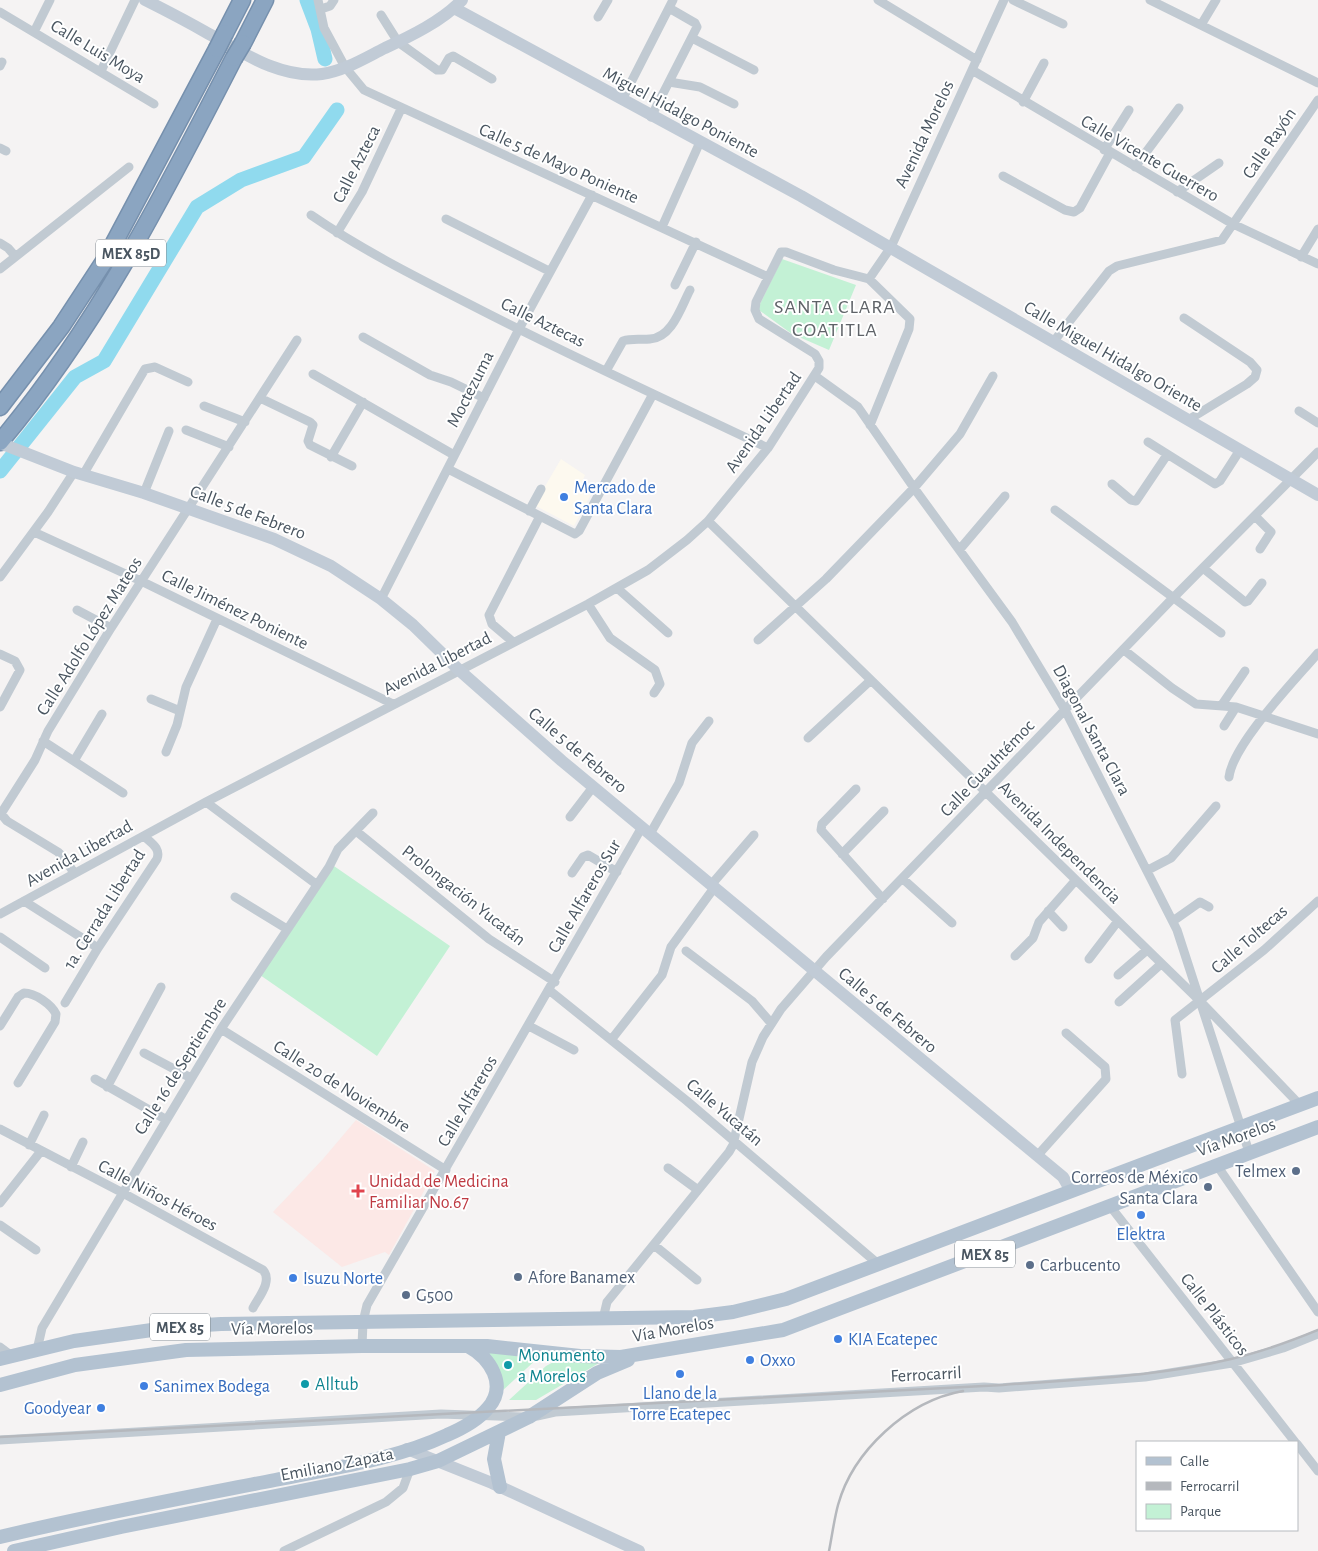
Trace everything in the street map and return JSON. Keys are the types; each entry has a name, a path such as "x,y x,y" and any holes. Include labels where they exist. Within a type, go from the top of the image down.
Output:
{"highway":[{"name":"MEX 85D","path":"0,407 61,327 105,260 242,0"},
{"name":"MEX 85D","path":"4,442 110,289 157,206 265,0"}],"main road":[{"name":"Vía Morelos","path":"6,1358 110,1335 173,1327 221,1324 694,1317 734,1312 786,1299 1318,1098"},
{"name":"Vía Morelos","path":"0,1384 75,1365 153,1353 223,1348 467,1346 504,1347 602,1358 645,1354 797,1326 1216,1164 1318,1127"},
{"name":"Emiliano Zapata","path":"0,1537 60,1523 360,1463 407,1450 446,1436 480,1415 493,1401 495,1391 494,1372 482,1355 467,1346"},
{"name":"Emiliano Zapata","path":"14,1551 120,1527 410,1469 438,1461 530,1417 597,1373 645,1354"},
{"path":"499,1432 494,1459 500,1487"}],"street":[{"path":"34,32 50,0"},
{"path":"101,71 135,0"},
{"path":"145,0 263,63 290,72 321,74 345,67 398,42 458,4"},
{"path":"320,5 326,8 334,0"},
{"path":"598,16 608,0"},
{"path":"878,0 977,60"},
{"name":"Avenida Morelos","path":"869,279 891,247 1004,0"},
{"path":"1013,0 1064,24"},
{"path":"1150,0 1318,83"},
{"path":"1201,25 1216,0"},
{"name":"Miguel Hidalgo Poniente","path":"458,4 651,117 891,247"},
{"path":"622,100 671,4 696,24 692,38 651,117"},
{"name":"Calle 5 de Mayo Poniente","path":"320,5 322,24 345,67 364,90 696,242 768,277"},
{"name":"Calle Luis Moya","path":"0,12 154,104"},
{"path":"381,15 398,42 437,70 442,70 449,58 453,56 492,78"},
{"path":"692,38 754,70"},
{"path":"1023,102 1044,63"},
{"name":"Calle Vicente Guerrero","path":"972,70 1023,102 1233,224 1318,264"},
{"path":"669,82 700,87 734,104"},
{"name":"Calle Rayón","path":"1054,342 1109,271 1117,266 1216,244 1226,236 1317,103"},
{"path":"1135,167 1179,108"},
{"name":"Calle Azteca","path":"337,233 362,192 402,109"},
{"path":"1003,176 1065,210 1074,212 1080,208 1129,110"},
{"path":"662,227 700,142"},
{"path":"1178,192 1219,163"},
{"path":"0,269 129,167"},
{"name":"Moctezuma","path":"381,599 518,329 592,195"},
{"name":"Calle Aztecas","path":"311,215 337,233 518,329 768,448"},
{"path":"446,220 549,271"},
{"path":"1301,257 1318,229"},
{"path":"675,285 696,242"},
{"path":"0,243 15,256"},
{"name":"Calle Miguel Hidalgo Oriente","path":"891,247 1318,495"},
{"path":"768,277 780,253 784,251 834,270 869,279 908,315 910,321 870,425"},
{"name":"Avenida Libertad","path":"0,914 206,802 588,604 617,588 666,556 708,521 768,448 815,376 819,361 815,354 759,318 756,314 756,302 768,277"},
{"path":"606,371 623,341 663,336 673,323 690,290"},
{"path":"1184,318 1250,362 1257,370 1255,377 1247,384 1188,420"},
{"path":"363,337 430,375 451,382 484,398"},
{"name":"Calle Adolfo López Mateos","path":"74,873 58,852 2,815 4,807 35,760 43,741 111,628 190,509 297,340"},
{"path":"0,577 78,473 145,369 149,366 155,367 188,382"},
{"path":"313,374 454,455"},
{"name":"Diagonal Santa Clara","path":"815,376 858,407 914,488 1012,622 1065,710 1173,921 1249,1152"},
{"path":"758,640 797,607 914,488 960,434 993,376"},
{"path":"448,469 575,534 579,531 653,394"},
{"path":"260,398 312,423 308,443 331,457 352,466"},
{"path":"331,457 363,402"},
{"path":"204,406 245,422"},
{"path":"1299,410 1318,424"},
{"path":"186,430 229,447"},
{"path":"144,493 169,431"},
{"name":"Calle 5 de Febrero","path":"4,442 38,458 78,473 144,493 266,536 309,554 381,599 413,624 459,670 594,787 1067,1182 1072,1190"},
{"path":"1148,442 1217,484 1240,450"},
{"name":"Calle Cuauhtémoc","path":"603,1319 607,1302 729,1152 734,1140 752,1062 771,1023 813,970 1172,599 1318,452"},
{"path":"1112,484 1131,500 1136,501 1167,455"},
{"path":"529,511 541,490"},
{"path":"960,549 1005,496"},
{"path":"1055,510 1172,599 1221,633"},
{"path":"513,642 492,624 489,615 540,516"},
{"path":"1255,516 1271,532 1260,549"},
{"name":"Avenida Independencia","path":"708,521 1200,1001 1300,1105"},
{"name":"Calle Jiménez Poniente","path":"34,532 217,618 393,704"},
{"path":"1203,568 1245,602 1248,602 1262,583"},
{"path":"617,588 668,633"},
{"path":"588,604 610,638 656,672 660,684 654,693"},
{"path":"77,610 111,628"},
{"path":"166,752 190,678 217,618"},
{"path":"1124,650 1192,702 1209,706 1236,707 1318,734"},
{"path":"0,654 15,661 20,670 0,707"},
{"path":"1229,777 1232,765 1264,717 1318,654"},
{"path":"1221,706 1246,670"},
{"path":"808,738 871,680"},
{"path":"151,699 180,711"},
{"path":"1224,726 1236,707"},
{"path":"74,761 102,714"},
{"name":"Calle Alfareros Sur","path":"554,982 617,872 679,783 692,743 709,721"},
{"path":"43,741 123,793"},
{"path":"570,817 594,787"},
{"path":"856,789 821,826 823,833 883,899"},
{"path":"206,802 316,884"},
{"path":"1148,870 1170,859 1216,806"},
{"path":"842,854 884,811"},
{"name":"Calle 16 de Septiembre","path":"37,1350 42,1328 165,1119 221,1029 329,867 338,849 373,813"},
{"name":"Prolongación Yucatán","path":"356,831 489,939 554,982"},
{"path":"610,1040 662,975 671,947 713,887 754,835"},
{"name":"1a. Cerrada Libertad","path":"65,1003 98,948 157,859 159,853 157,848 144,836"},
{"path":"572,873 583,857 588,855 617,872"},
{"path":"903,879 952,923"},
{"path":"1016,956 1033,938 1037,926 1048,911 1075,881"},
{"path":"235,897 287,928"},
{"path":"24,901 98,948"},
{"name":"Calle Toltecas","path":"1182,1074 1175,1022 1264,950 1318,901"},
{"path":"1173,921 1200,902 1209,907"},
{"path":"1048,911 1063,927"},
{"path":"1089,959 1118,921"},
{"path":"0,938 45,968"},
{"path":"1118,975 1146,950"},
{"path":"686,951 752,1001 771,1023"},
{"path":"1119,1002 1161,964"},
{"name":"Calle Alfareros","path":"362,1346 363,1322 367,1305 554,982"},
{"path":"107,1087 161,987"},
{"name":"Calle Yucatán","path":"549,990 734,1140 877,1264"},
{"path":"0,1026 18,997 24,993 31,994 50,1006 56,1014 55,1022 18,1083"},
{"path":"529,1026 574,1050"},
{"name":"Calle 20 de Noviembre","path":"221,1029 446,1170"},
{"path":"1036,1156 1106,1079 1105,1067 1066,1033"},
{"path":"144,1053 191,1078"},
{"path":"94,1079 165,1119"},
{"path":"29,1144 44,1115"},
{"name":"Calle Niños Héroes","path":"0,1129 123,1193 263,1270 267,1276 266,1283 253,1308"},
{"path":"71,1167 83,1142"},
{"path":"0,1203 41,1151"},
{"path":"1216,1164 1318,1312"},
{"path":"668,1168 698,1190"},
{"name":"Calle Plásticos","path":"1110,1206 1294,1441"},
{"path":"0,1225 36,1250"},
{"path":"654,1245 697,1280"},
{"name":"Ferrocarril","path":"0,1440 441,1414 530,1417 555,1412 984,1387 999,1388 1126,1379 1232,1363 1283,1348 1318,1334"},
{"path":"0,1347 6,1358"},
{"name":"Calle Plásticos","path":"1298,1446 1318,1471"},
{"path":"407,1450 500,1487 639,1551"},
{"path":"284,1551 386,1502 403,1488 410,1469"}],"shaded area":[{"name":"Mercado de Santa Clara","path":"561,459 585,475 582,482 594,489 574,526 534,505"},
{"name":"Unidad de Medicina Familiar No.67","path":"356,1120 435,1171 389,1255 385,1252 342,1267 273,1212 323,1159"}],"green space":[{"path":"782,259 856,285 829,350 792,334 759,310 759,306"},
{"path":"331,864 450,946 377,1056 260,975"},
{"path":"486,1352 539,1357 501,1392"},
{"path":"557,1360 599,1363 536,1400 509,1400 546,1366"}],"waterway":[{"path":"307,0 318,29 325,59"},
{"path":"0,471 75,377 104,361 197,207 241,180 304,157 337,110"}],"railway":[{"path":"0,1437 1089,1379 1146,1374 1203,1365 1264,1350 1318,1330"},
{"path":"829,1551 838,1505 845,1485 869,1448 885,1431 922,1405 963,1391"}],"place":[{"name":"Mercado de Santa Clara","path":"564,497"},
{"name":"Telmex","path":"1296,1171"},
{"name":"Correos de México Santa Clara","path":"1208,1187"},
{"name":"Unidad de Medicina Familiar No.67","path":"358,1191"},
{"name":"Elektra","path":"1141,1215"},
{"name":"Carbucento","path":"1030,1265"},
{"name":"Afore Banamex","path":"518,1277"},
{"name":"Isuzu Norte","path":"293,1278"},
{"name":"G500","path":"406,1295"},
{"name":"KIA Ecatepec","path":"838,1339"},
{"name":"Oxxo","path":"750,1360"},
{"name":"Monumento a Morelos","path":"508,1365"},
{"name":"Llano de la Torre Ecatepec","path":"680,1374"},
{"name":"Alltub","path":"305,1384"},
{"name":"Sanimex Bodega","path":"144,1386"},
{"name":"Goodyear","path":"101,1408"}],"district":[{"name":"SANTA CLARA COATITLA","path":"835,318"}]}
